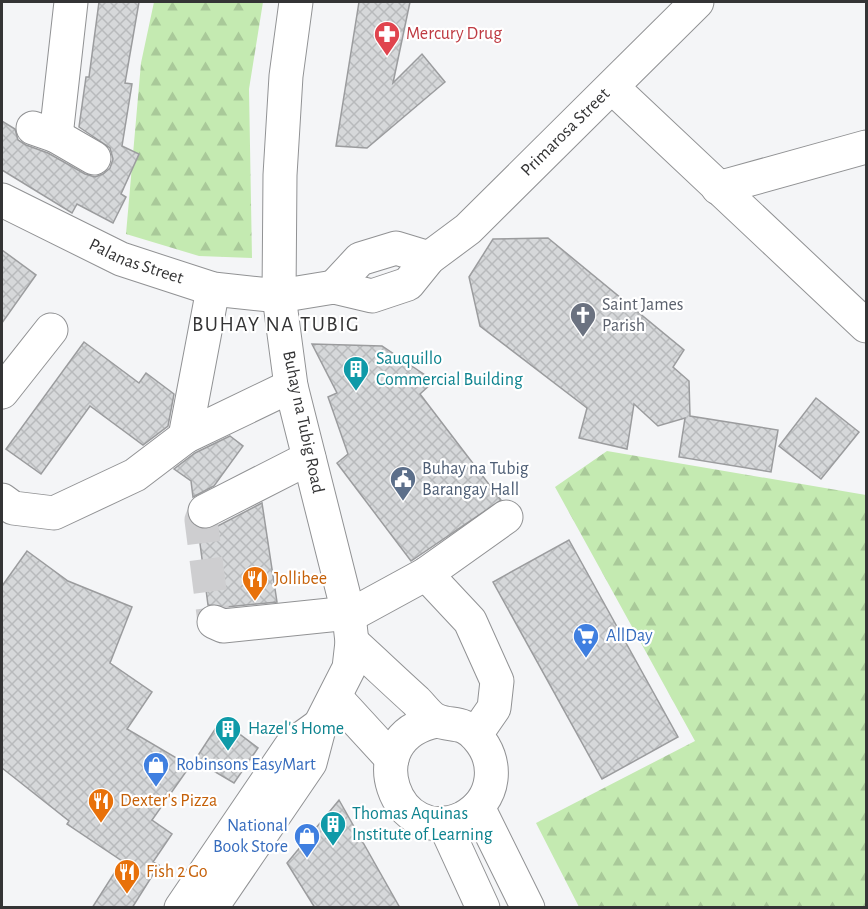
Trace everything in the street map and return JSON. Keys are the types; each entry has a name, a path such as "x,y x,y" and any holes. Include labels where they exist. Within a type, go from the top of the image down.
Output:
{"street":[{"path":"71,2 44,132 94,158"},
{"name":"Buhay na Tubig Road","path":"211,908 310,763 328,712 349,668 350,624 291,386 279,296 280,175 286,76 296,2"},
{"name":"Primarosa Street","path":"279,296 334,287 360,259 396,248 429,258 468,229 698,2"},
{"path":"612,87 867,326"},
{"path":"718,188 867,147"},
{"name":"Palanas Street","path":"2,200 121,259 213,289 279,296"},
{"path":"185,437 213,289"},
{"path":"2,392 51,330"},
{"path":"5,511 54,513 135,475 185,437 291,386"},
{"path":"206,511 309,458"},
{"path":"214,622 223,626 350,624 506,517"},
{"path":"426,574 471,621 497,681 494,708 476,734"},
{"path":"350,624 436,721"},
{"path":"182,908 291,746 328,712 392,759"},
{"path":"436,721 458,723 476,734 491,762 492,778 487,794 478,807 457,821 444,823 418,818 402,804 392,786 392,759 396,747 413,729 436,721"},
{"path":"478,807 528,908"},
{"path":"444,823 483,908"}],"green space":[{"path":"154,2 263,2 249,89 252,258 199,256 126,234 141,63"},
{"path":"607,451 866,495 866,907 579,907 536,823 695,741 555,487"}],"building":[{"path":"99,2 139,2 125,83 132,84 122,146 139,154 121,194 126,197 113,223 77,204 72,213 2,170 2,121 15,129 18,140 48,153 85,174 95,177 110,168 113,159 110,148 79,127 86,77 89,77"},
{"name":"Mercury Drug","path":"359,2 410,2 393,83 422,54 445,82 367,148 336,146"},
{"name":"Saint James Parish","path":"548,238 684,350 673,367 689,381 690,416 778,430 771,472 679,457 685,418 658,426 634,404 627,449 579,438 587,408 480,326 469,277 493,239"},
{"path":"2,250 36,275 2,323"},
{"path":"84,342 139,383 146,373 174,394 168,426 143,445 90,406 41,474 6,449"},
{"path":"312,344 382,346 434,381 420,394 501,500 411,561 337,463 348,454 328,397 337,393"},
{"path":"816,398 859,432 821,479 779,446"},
{"path":"230,436 243,446 214,486 193,497 191,481 174,469 195,453"},
{"path":"262,503 277,602 226,607 208,605 198,528 214,528"},
{"name":"AllDay","path":"569,540 678,737 602,779 493,582"},
{"path":"27,551 68,581 132,607 110,663 152,692 127,729 190,766 152,820 172,834 153,862 159,865 132,908 92,908 122,861 67,824 69,821 2,768 2,586"},
{"name":"Hazel's Home","path":"221,720 258,748 234,783 195,760"},
{"name":"Thomas Aquinas Institute of Learning","path":"339,800 400,908 315,908 287,863"}],"tunnel":[{"path":"205,511 201,520 214,622"}],"place":[{"name":"Mercury Drug","path":"387,57"},
{"name":"Saint James Parish","path":"583,338"},
{"name":"Sauquillo Commercial Building","path":"356,392"},
{"name":"Buhay na Tubig Barangay Hall","path":"403,502"},
{"name":"Jollibee","path":"255,602"},
{"name":"AllDay","path":"586,659"},
{"name":"Hazel's Home","path":"228,752"},
{"name":"Robinsons EasyMart","path":"156,788"},
{"name":"Dexter's Pizza","path":"101,824"},
{"name":"Thomas Aquinas Institute of Learning","path":"333,847"},
{"name":"National Book Store","path":"307,859"},
{"name":"Fish 2 Go","path":"127,895"}],"district":[{"name":"BUHAY NA TUBIG","path":"276,324"}]}
